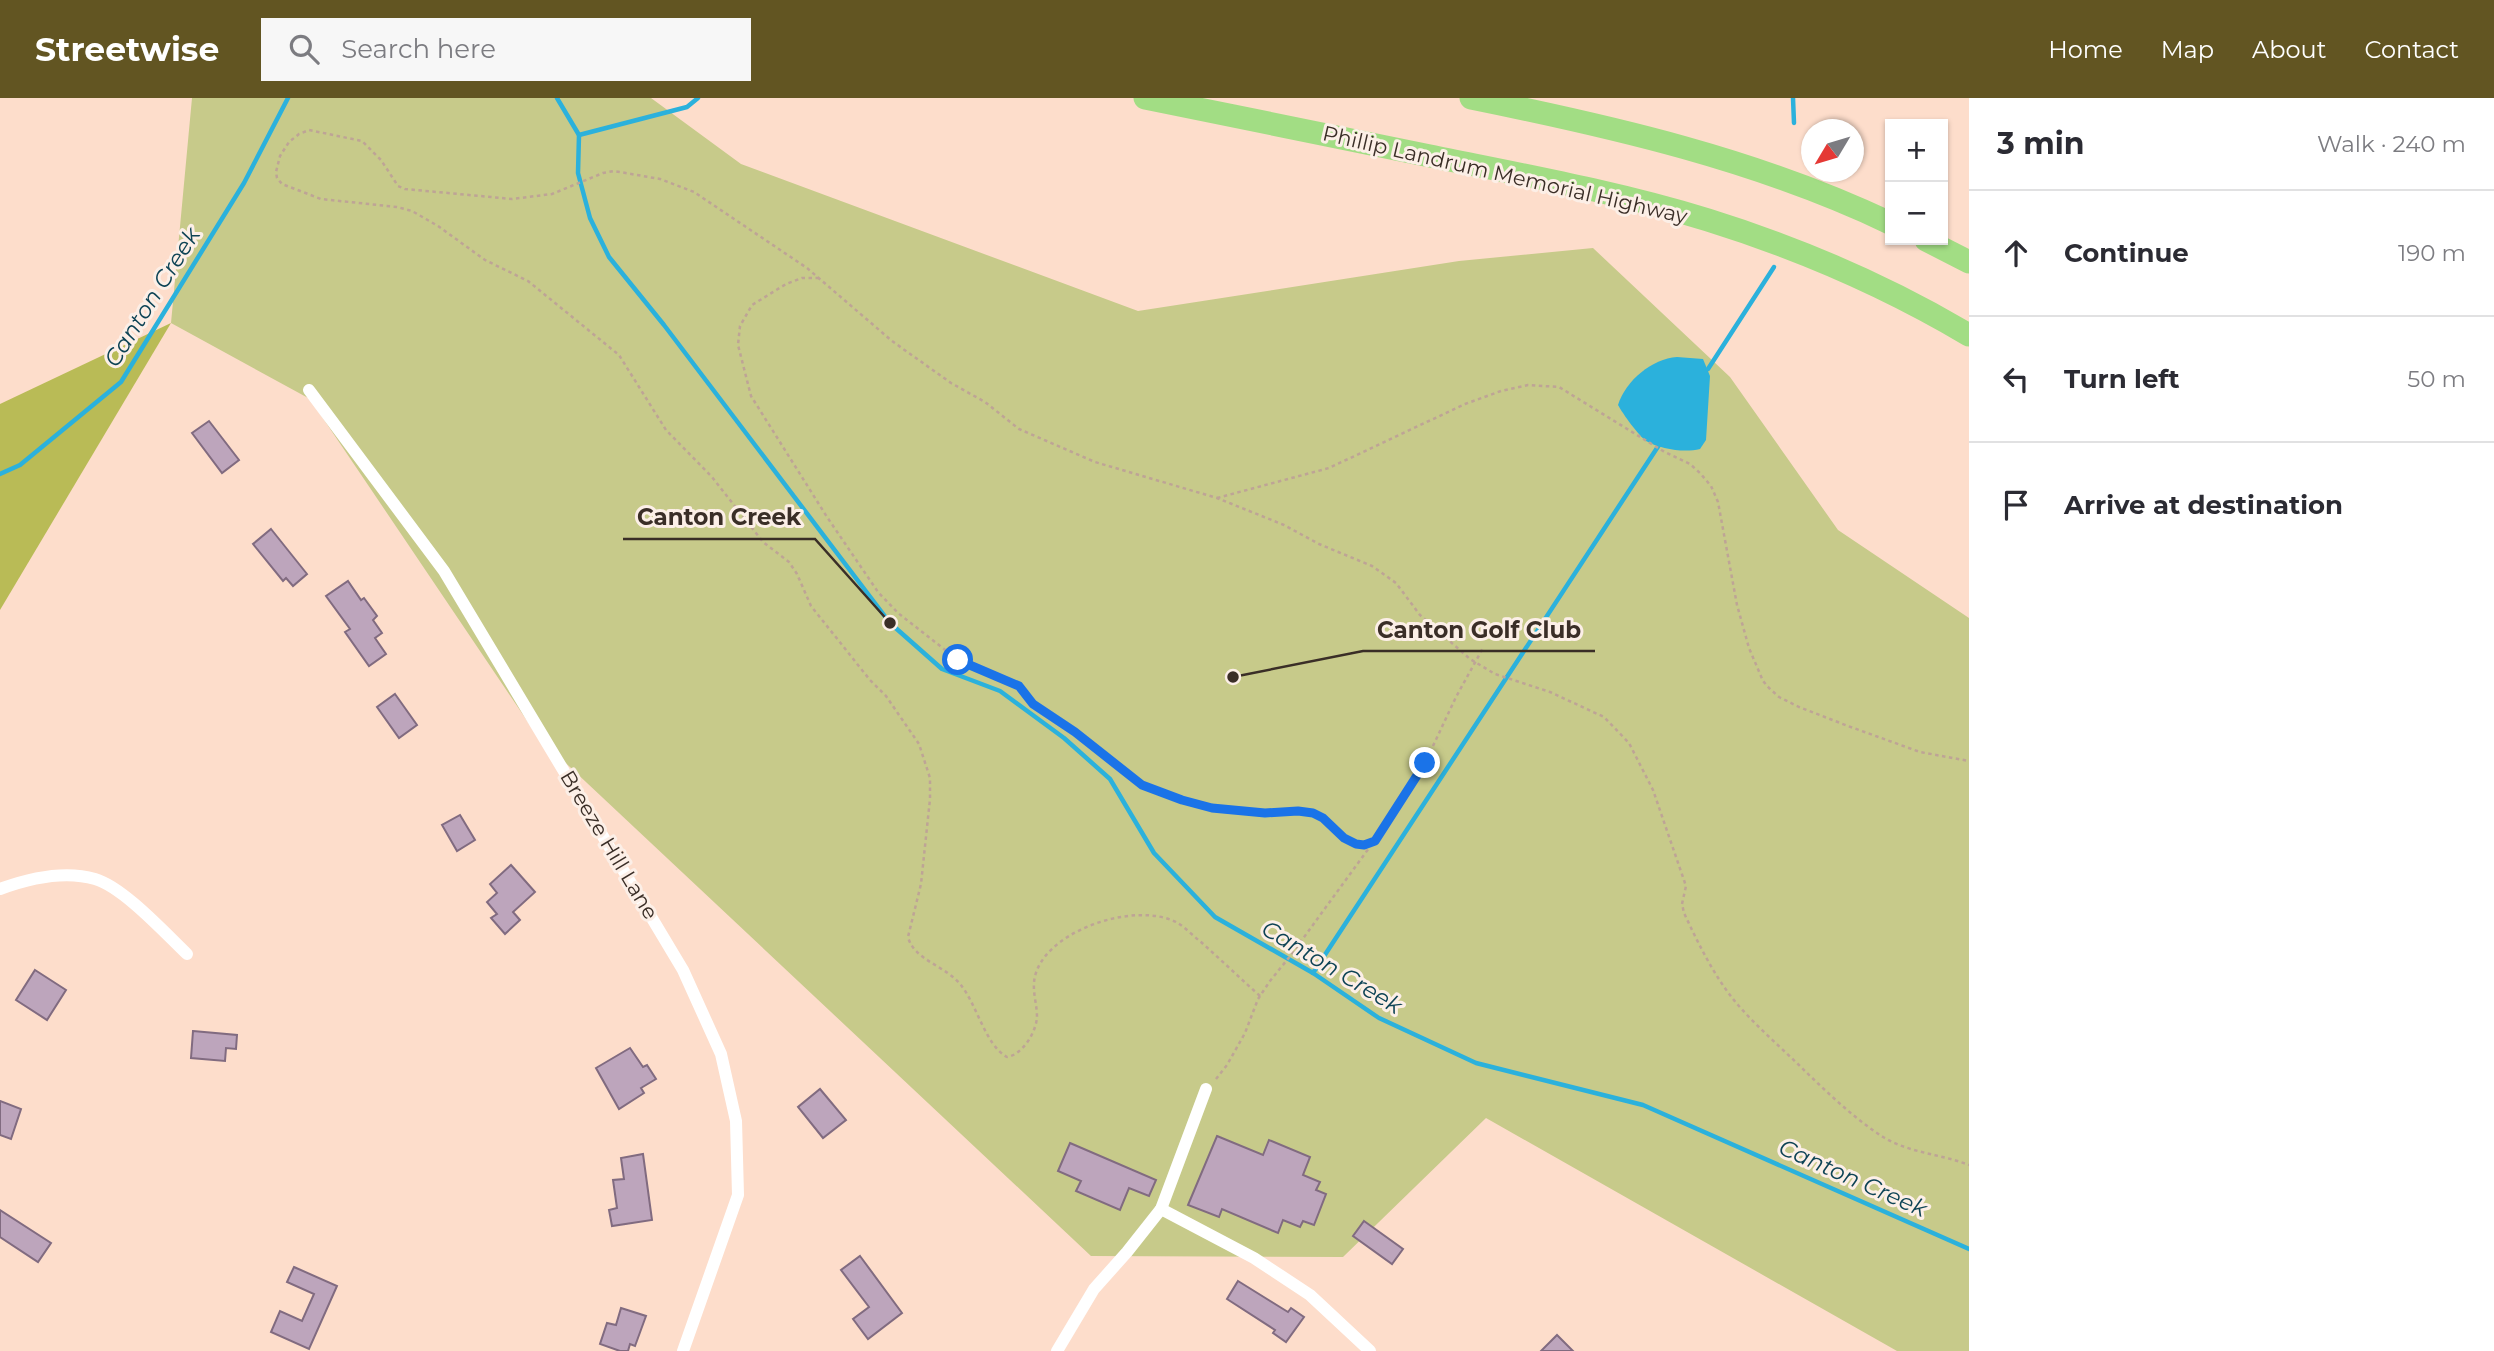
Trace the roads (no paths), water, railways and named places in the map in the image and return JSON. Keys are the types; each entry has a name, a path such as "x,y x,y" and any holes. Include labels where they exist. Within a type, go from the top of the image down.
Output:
{"highway":[{"name":"Phillip Landrum Memorial Highway","path":"1145,98 1527,175 1708,220 1785,247 1867,283 1969,335"},
{"path":"1471,98 1664,142 1800,184 1885,221"},
{"path":"1936,245 1969,262"}],"street":[{"name":"Breeze Hill Lane","path":"309,390 444,571 683,970 720,1054 736,1121 738,1195 683,1351"},
{"path":"0,889 24,880 59,875 97,879 130,900 187,954"},
{"path":"1057,1351 1094,1289 1161,1209 1206,1089"},
{"path":"1161,1209 1254,1258 1310,1295 1370,1351"}],"water":[{"path":"1677,357 1703,359 1710,376 1706,440 1700,449 1672,450 1646,441 1618,405 1627,387 1641,372 1658,362"}],"waterway":[{"name":"Canton Creek","path":"0,474 20,465 121,382 244,183 288,98"},
{"name":"Canton Creek","path":"557,98 579,135 578,173 590,218 609,257 664,325 890,623 942,669 1000,691 1064,738 1110,779 1154,853 1215,917 1313,973 1379,1018 1476,1063 1643,1105 1969,1249"},
{"path":"579,135 687,107 698,98"},
{"path":"1793,98 1794,123"},
{"path":"1708,369 1774,267"},
{"path":"1313,973 1659,445"}],"place":[{"name":"Canton Creek","path":"890,623"},
{"name":"Canton Golf Club","path":"1233,677"}]}
